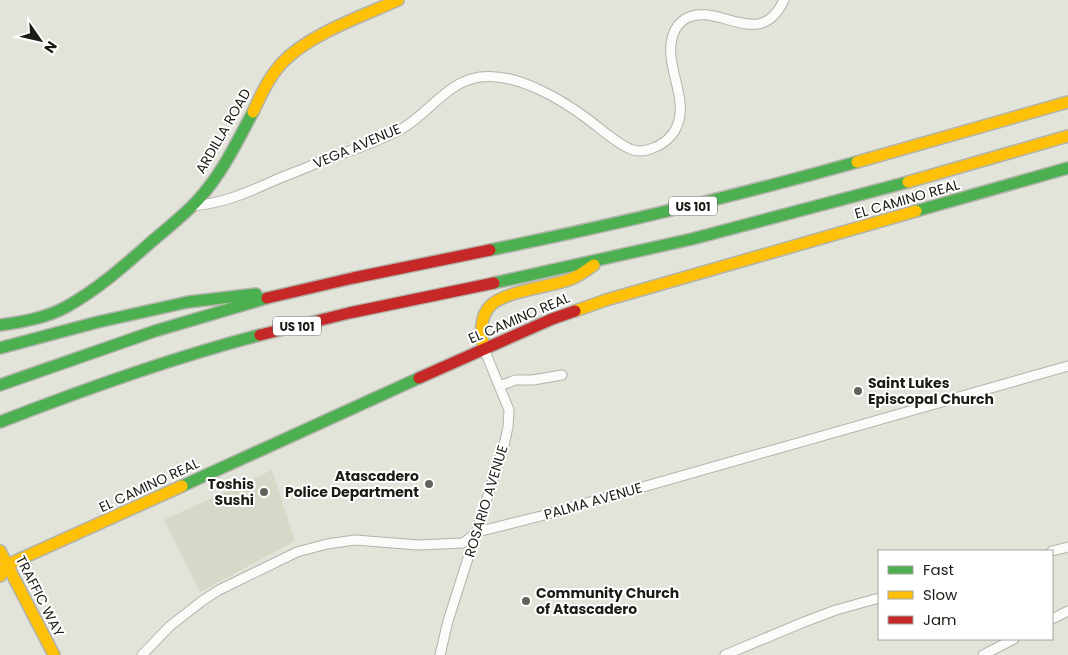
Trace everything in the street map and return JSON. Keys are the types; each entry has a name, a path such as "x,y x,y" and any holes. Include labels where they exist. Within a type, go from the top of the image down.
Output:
{"main road":[{"name":"ARDILLA ROAD","path":"0,325 21,322 52,313 92,292 193,206 209,187 228,159 268,82 294,52 317,37 398,0"},
{"name":"US 101","path":"0,385 111,345 180,323 312,287 718,200 1068,102"},
{"name":"EL CAMINO REAL","path":"0,422 113,380 251,338 387,305 602,260 723,232 1068,136"},
{"name":"EL CAMINO REAL","path":"4,565 552,319 606,300 1068,168"},
{"path":"484,349 481,330 482,320 485,313 496,300 572,279 602,260"},
{"path":"0,348 89,324 188,302 312,287"},
{"name":"TRAFFIC WAY","path":"0,551 4,565 54,655"},
{"path":"0,576 4,565"}],"street":[{"name":"VEGA AVENUE","path":"193,206 242,196 392,133 414,120 457,85 477,77 498,77 527,85 562,101 632,150 652,149 668,139 678,125 680,113 679,93 671,49 676,28 692,14 702,13 718,15 740,22 754,24 764,22 777,12 784,0"},
{"name":"ROSARIO AVENUE","path":"440,655 448,621 508,427 509,410 484,349"},
{"name":"PALMA AVENUE","path":"142,655 170,626 202,601 220,590 297,552 348,541 418,544 463,543 477,532 542,516 749,458 1068,366"},
{"path":"500,386 515,380 562,375"},
{"path":"1053,551 1068,547"},
{"path":"725,655 836,610 878,598"},
{"path":"1053,618 1068,611"},
{"path":"983,655 1012,640"}],"shaded area":[{"path":"272,470 295,541 200,592 164,520"}],"traffic: fast":[{"path":"0,325 34,319 58,311 89,293 120,269 181,217 202,196 226,161 253,112"},
{"path":"490,250 675,209 857,162"},
{"path":"916,211 1068,168"},
{"path":"494,283 692,239 908,182"},
{"path":"0,348 98,322 188,302 256,294"},
{"path":"0,385 155,331 267,298"},
{"path":"0,422 128,375 260,335"},
{"path":"182,486 419,378"}],"traffic: slow":[{"path":"253,112 273,74 293,53 321,35 398,0"},
{"path":"857,162 1068,102"},
{"path":"908,182 1068,136"},
{"path":"575,311 606,300 916,211"},
{"path":"484,349 483,320 491,305 507,296 571,279 594,265"},
{"path":"0,576 7,565 182,486"},
{"path":"0,551 54,655"}],"traffic: jam":[{"path":"267,298 490,250"},
{"path":"260,335 349,313 494,283"},
{"path":"419,378 552,319 575,311"}],"place":[{"name":"Saint Lukes Episcopal Church","path":"858,391"},
{"name":"Atascadero Police Department","path":"429,484"},
{"name":"Toshis Sushi","path":"264,492"},
{"name":"Community Church of Atascadero","path":"526,601"}]}
